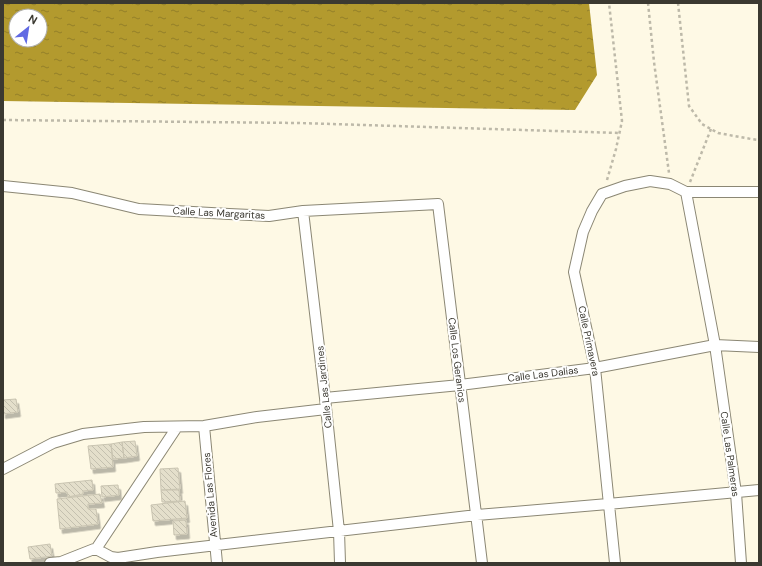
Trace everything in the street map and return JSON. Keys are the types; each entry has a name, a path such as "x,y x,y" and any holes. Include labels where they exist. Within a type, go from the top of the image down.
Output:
{"street":[{"path":"602,194 625,186 650,181 670,184 686,192 759,192"},
{"name":"Calle Las Margaritas","path":"3,186 72,193 139,209 269,216 303,212 438,204"},
{"name":"Calle Las Palmeras","path":"686,192 715,345 736,493 741,563"},
{"name":"Calle Primavera","path":"602,194 592,211 583,232 574,272 595,368 608,504 616,563"},
{"name":"Calle Los Geranios","path":"438,204 482,563"},
{"name":"Calle Las Jardines","path":"303,212 339,530 340,563"},
{"name":"Calle Las Dalias","path":"325,398 460,385 595,368 715,345 759,346"},
{"path":"3,469 53,443 83,434 144,427 204,426 257,417 326,409"},
{"path":"96,549 177,426"},
{"name":"Avenida Las Flores","path":"204,426 217,563"},
{"path":"50,563 61,562 96,549 111,557 123,558 157,552 477,515 759,490"}],"path":[{"path":"602,194 616,149 622,121 609,3"},
{"path":"648,3 670,184"},
{"path":"678,3 689,106 702,124 718,133 759,140"},
{"path":"3,120 299,123 619,134"},
{"path":"686,192 710,129"}],"water":[{"path":"3,3 589,3 597,75 575,110 3,101"}],"building":[{"path":"16,399 18,412 3,414 3,400"},
{"path":"135,441 137,456 124,458 122,442"},
{"path":"122,442 124,458 113,459 111,444"},
{"path":"111,444 113,467 91,469 88,446"},
{"path":"178,468 180,489 161,490 160,469"},
{"path":"92,480 93,490 83,491 83,494 68,497 67,492 56,493 55,484"},
{"path":"118,485 119,495 102,497 101,486"},
{"path":"161,490 179,490 180,501 162,502"},
{"path":"100,494 102,503 88,504 88,509 96,509 98,524 60,529 57,499"},
{"path":"185,501 187,518 153,521 151,505"},
{"path":"186,520 187,534 174,535 173,521"},
{"path":"50,544 52,556 30,559 28,547"}]}
